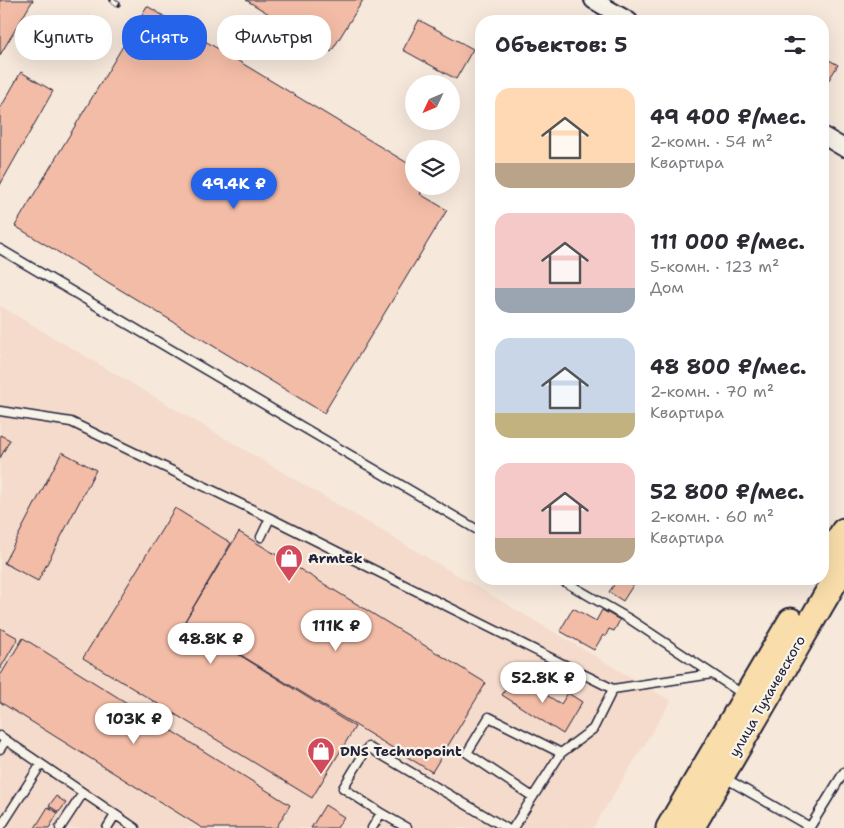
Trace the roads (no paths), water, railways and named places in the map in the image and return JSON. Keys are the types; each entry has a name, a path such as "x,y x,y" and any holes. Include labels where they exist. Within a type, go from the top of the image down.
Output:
{"main road":[{"path":"829,556 844,531"},
{"name":"улица Тухачевского","path":"691,828 844,565"},
{"name":"улица Тухачевского","path":"669,828 812,585"}],"street":[{"path":"593,0 619,15"},
{"path":"829,139 844,148"}],"lane":[{"path":"0,249 475,528"},
{"path":"0,411 71,422 270,518 613,689 712,674"},
{"path":"261,537 270,518"},
{"path":"570,585 631,620 746,697"},
{"path":"513,828 561,753 593,729 613,689"},
{"path":"533,797 467,753 489,717 561,753"},
{"path":"0,750 3,738 135,828"},
{"path":"407,828 343,788 368,748 506,828"},
{"path":"0,828 41,764"},
{"path":"721,776 810,827 844,772"},
{"path":"60,828 83,794"},
{"path":"372,828 381,813"},
{"path":"106,828 115,814"}],"railway":[{"path":"112,0 118,4"}],"place":[{"name":"Armtek","path":"289,582"},
{"name":"DNS Technopoint","path":"321,775"}]}
